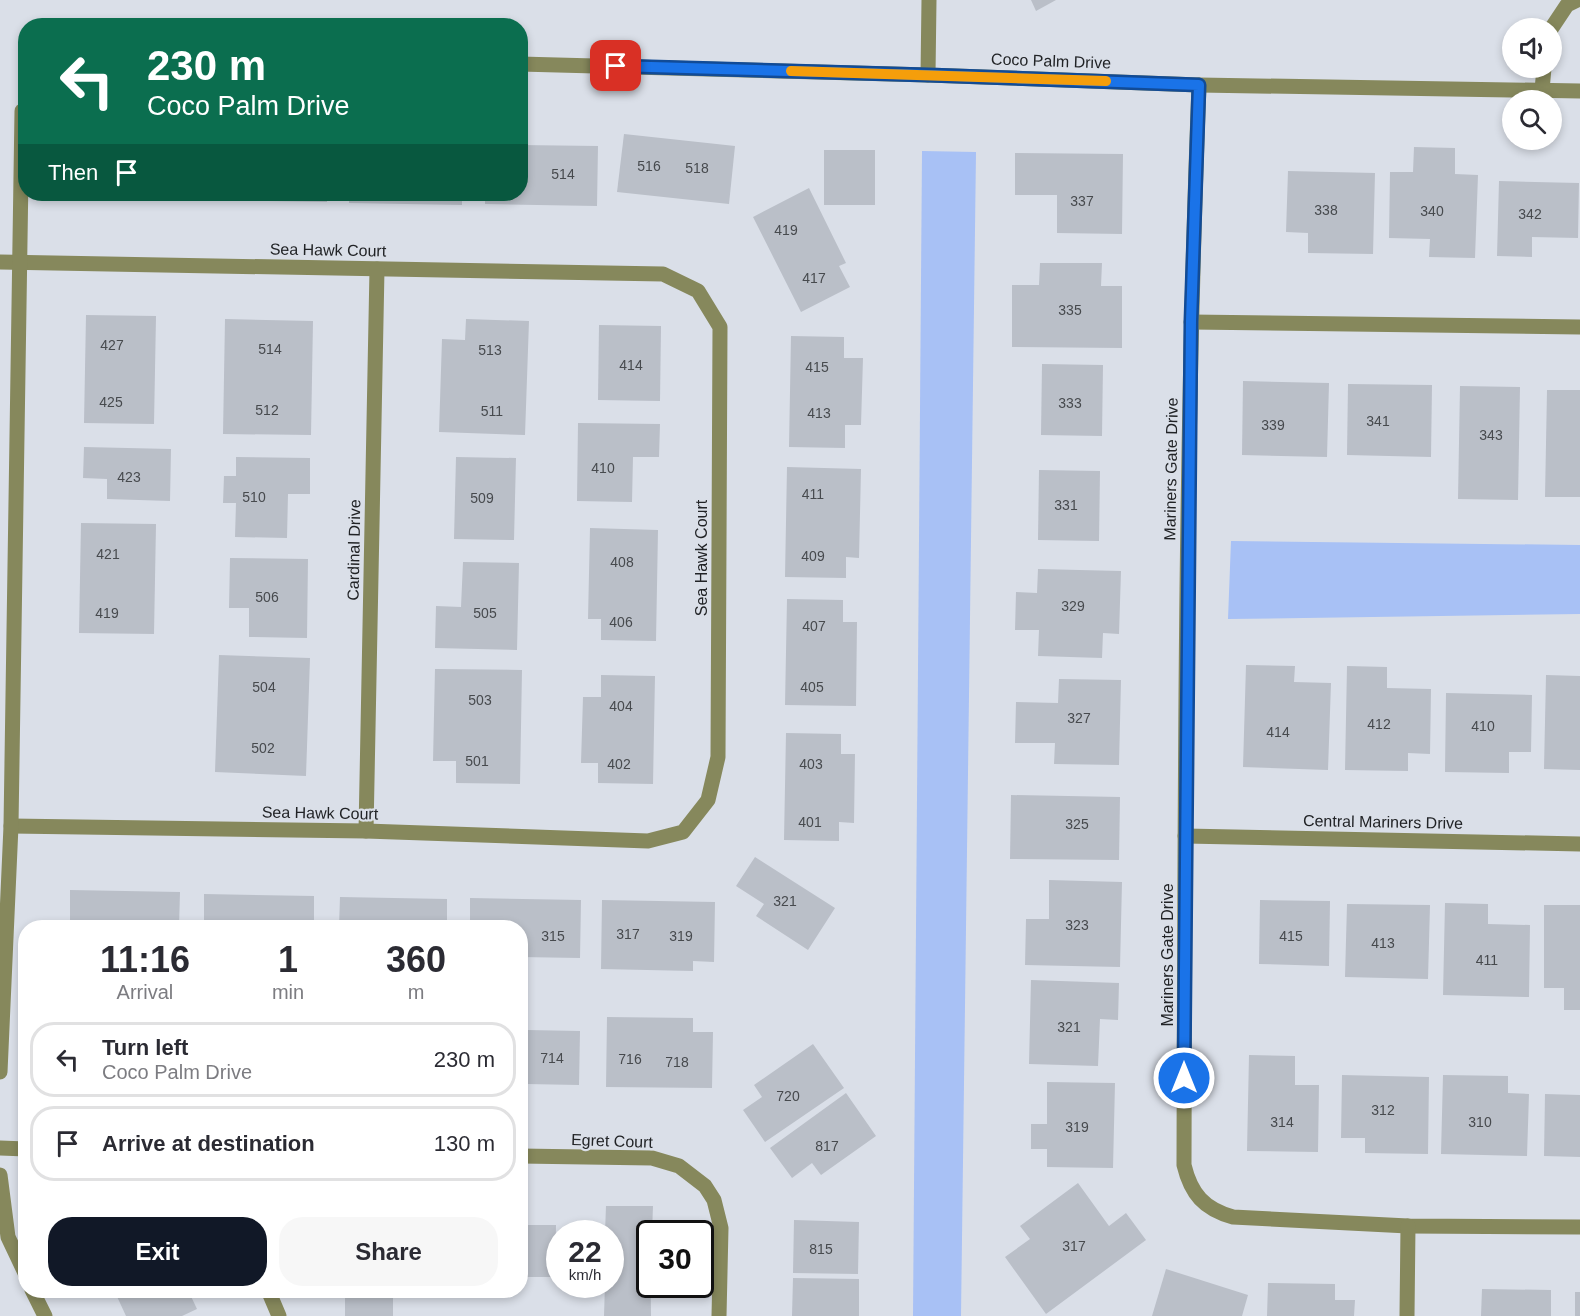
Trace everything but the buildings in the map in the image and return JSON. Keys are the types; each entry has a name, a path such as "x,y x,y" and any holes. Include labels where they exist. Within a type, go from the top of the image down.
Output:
{"street":[{"path":"928,75 929,0"},
{"path":"1558,18 1567,5 1577,0"},
{"name":"Coco Palm Drive","path":"528,64 1199,85 1542,90"},
{"path":"1542,90 1543,78"},
{"name":"Mariners Gate Drive","path":"1199,85 1191,321 1185,836 1184,1165 1192,1189 1206,1206 1233,1217 1408,1226 1580,1227"},
{"name":"Coco Palm Drive","path":"1562,91 1580,91"},
{"path":"0,1072 11,826 20,201"},
{"name":"Sea Hawk Court","path":"0,262 663,274 698,291 720,327 718,757 708,800 683,832 648,841 366,831 11,826"},
{"name":"Cardinal Drive","path":"366,831 377,269"},
{"path":"1191,321 1580,327"},
{"name":"Central Mariners Drive","path":"1185,836 1580,844"},
{"path":"0,1148 18,1149"},
{"name":"Egret Court","path":"528,1156 652,1158 679,1166 705,1186 714,1200 721,1228 719,1316"},
{"path":"0,1176 8,1237 18,1258"},
{"path":"1407,1316 1408,1226"},
{"path":"36,1298 45,1316"},
{"path":"271,1298 279,1316"}],"water":[{"path":"922,151 976,152 961,1316 913,1316"},
{"path":"1231,541 1580,545 1580,614 1228,619"}],"slow traffic":[{"path":"791,71 1106,81"}],"route":[{"path":"616,66 1199,85 1191,321 1184,1078"}]}
